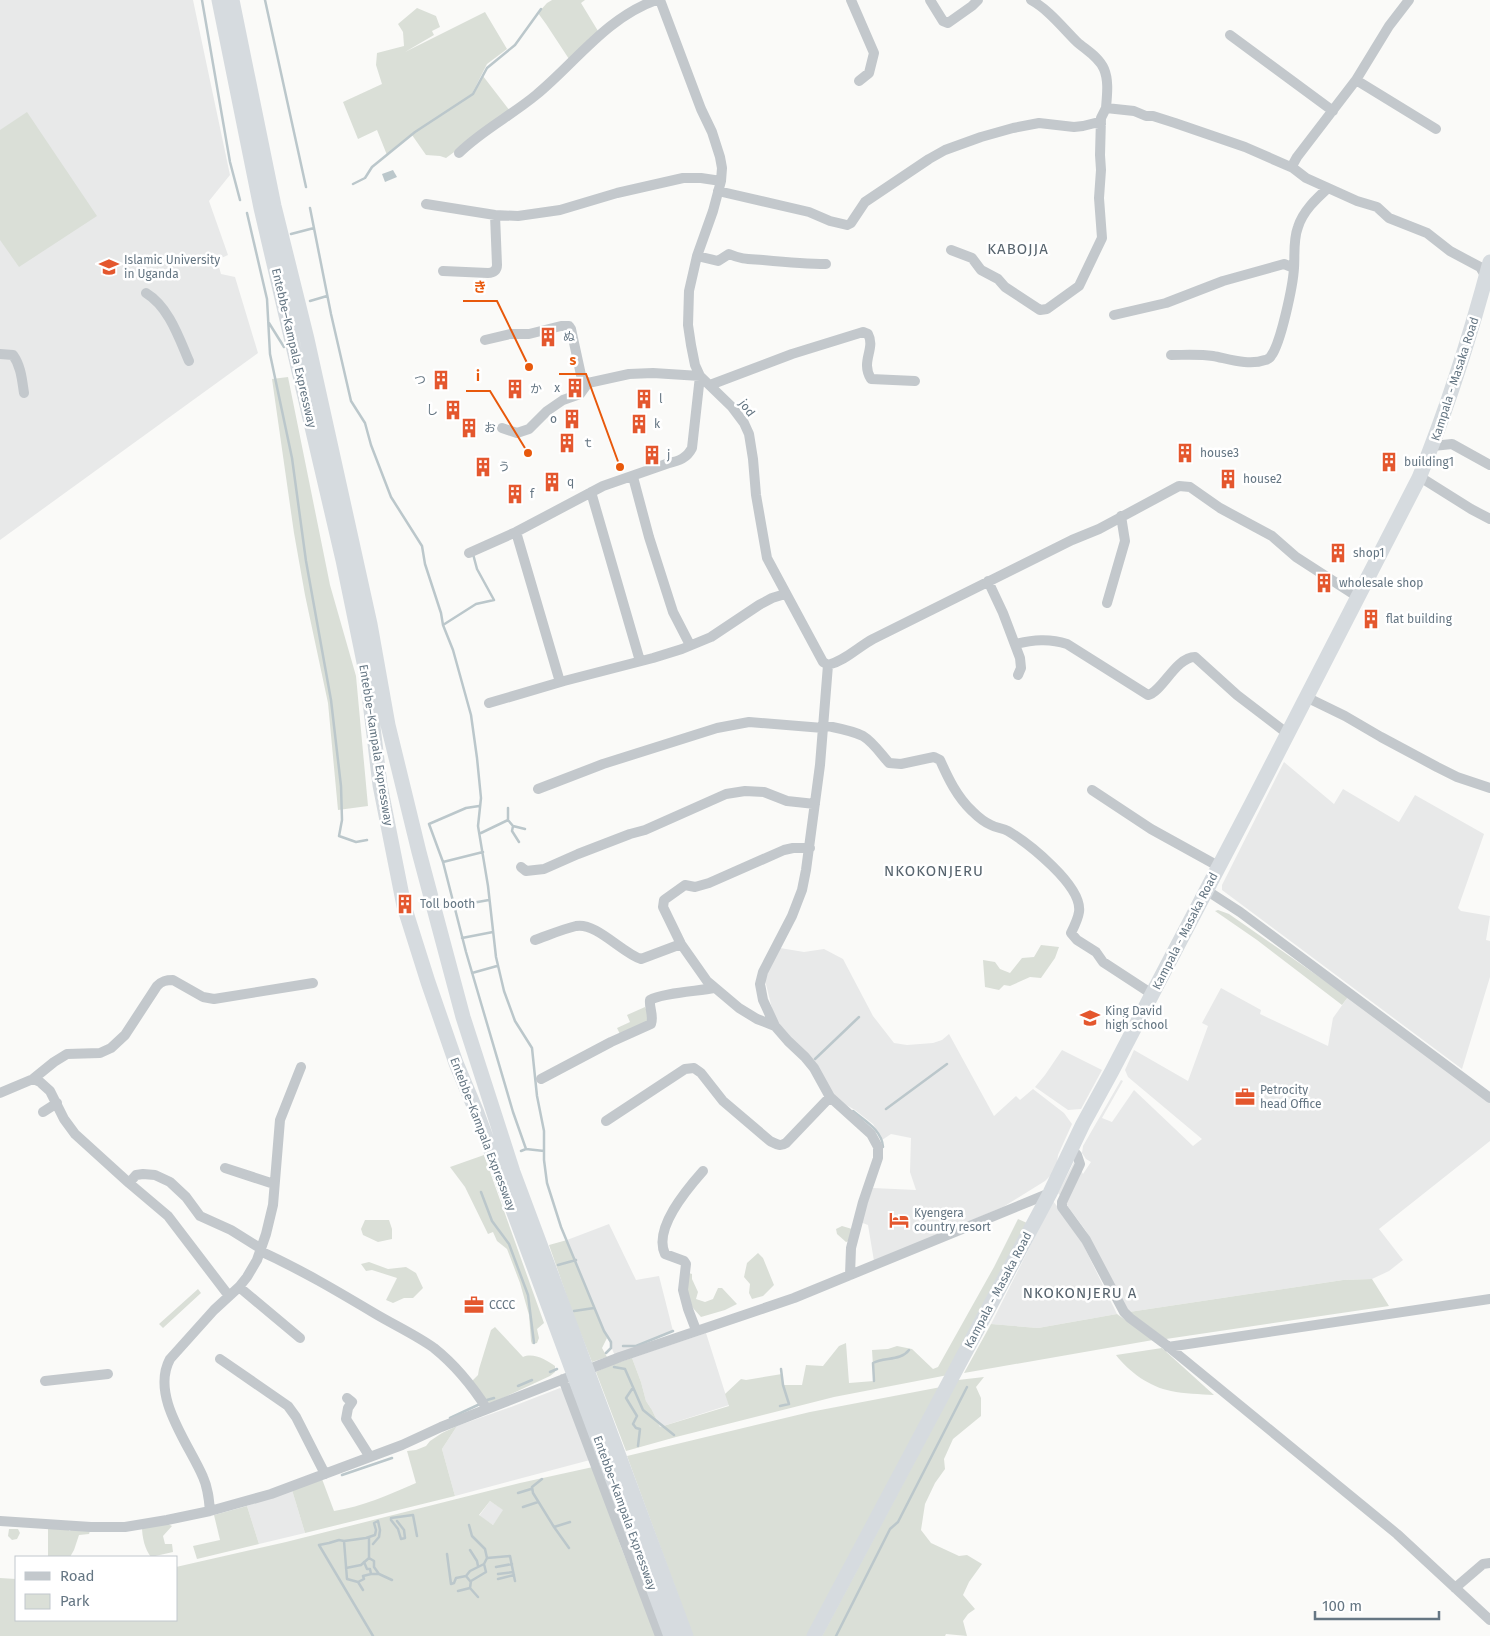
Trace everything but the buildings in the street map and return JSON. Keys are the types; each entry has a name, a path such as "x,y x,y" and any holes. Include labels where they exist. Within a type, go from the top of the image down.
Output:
{"highway":[{"name":"Entebbe–Kampala Expressway","path":"219,0 266,202 367,677 380,785 404,906 456,1063 686,1636"},
{"name":"Entebbe–Kampala Expressway","path":"232,0 266,202 307,339 350,528 388,725 419,852 463,1017 560,1319 671,1636"},
{"name":"Kampala - Masaka Road","path":"814,1636 1050,1193 1071,1148 1288,734 1420,476 1433,446 1466,349 1488,269"}],"street":[{"path":"459,153 538,93 603,31 625,16 658,0 718,147 722,168 713,211 690,281 688,317 693,355 700,376 690,453 679,461 591,492 516,532 469,553"},
{"path":"851,0 874,53 869,73 859,81"},
{"path":"930,0 943,21 948,23 978,0"},
{"path":"951,250 972,258 982,270 998,279 1005,287 1040,310 1047,310 1079,286 1102,238 1099,198 1101,118 1106,108 1105,70 1100,61 1078,43 1041,6 1031,0"},
{"path":"1293,168 1292,166 1297,157 1356,80 1389,26 1409,0"},
{"path":"1230,35 1333,111"},
{"path":"1356,80 1436,128"},
{"path":"1106,108 1134,111 1146,116 1175,122 1245,147 1293,168 1306,178 1358,201 1377,207 1388,218 1428,233 1450,251 1480,267 1488,269"},
{"path":"426,204 495,216 518,216 560,210 617,193 683,178 700,178 719,186 809,212 847,226 866,202 921,164 945,150 981,137 1039,123 1074,126 1101,124"},
{"path":"1171,355 1211,356 1242,362 1264,361 1271,357 1290,293 1298,226 1304,214 1315,200 1328,188"},
{"path":"443,271 488,273 494,272 497,269 495,216"},
{"path":"697,256 718,261 729,254 742,260 755,259 788,263 826,264"},
{"path":"1114,315 1166,303 1223,281 1284,264 1294,268"},
{"path":"146,293 153,297 170,320 190,361"},
{"path":"484,340 510,334 532,334 561,326 568,326 571,329 583,380 588,384"},
{"path":"710,385 792,354 863,332 868,334 871,343 867,355 866,371 871,380 915,380"},
{"path":"0,354 13,355 20,371 24,393"},
{"path":"502,428 517,433 529,429 547,410 563,400 580,394 588,384 628,374 653,373 700,376"},
{"name":"jod","path":"700,376 732,406 749,434 756,495 767,558 823,662 828,665"},
{"path":"1433,446 1452,444 1490,465"},
{"path":"1420,476 1490,519"},
{"path":"633,477 649,537 674,612 690,645"},
{"path":"850,1275 851,1248 863,1202 878,1158 878,1147 871,1134 830,1097 814,1068 775,1026 764,1000 760,984 763,972 792,916 802,890 810,848 820,765 828,665 837,663 873,639 1072,540 1099,530 1121,516 1179,486 1190,487 1220,508 1272,536 1301,560 1358,597"},
{"path":"591,492 640,661"},
{"path":"1107,603 1125,541 1121,516"},
{"path":"516,532 560,682"},
{"path":"988,582 1021,662 1018,676"},
{"path":"489,703 653,658 690,645 724,629 766,601 786,594"},
{"path":"1015,644 1040,640 1067,644 1148,695 1156,692 1169,674 1188,659 1195,657 1237,696 1288,734"},
{"path":"1306,697 1345,716 1437,768 1490,788"},
{"path":"538,789 603,764 717,728 749,722 843,730 863,736 889,763 901,764 934,757 940,760 950,782 971,810 990,825 1007,830 1029,846 1050,863 1070,886 1080,911 1071,933 1077,940 1096,952 1103,962 1150,997"},
{"path":"1092,790 1151,829 1218,866"},
{"path":"521,867 526,870 544,869 578,854 645,830 726,794 745,791 764,792 787,801 815,804"},
{"path":"775,1026 756,1020 707,981 681,944 664,907 664,900 682,886 695,887 708,883 784,850 810,848"},
{"path":"1045,865 1066,885 1074,902 1076,911 1068,934 1069,939 1098,959 1100,966 1150,997"},
{"path":"1206,890 1255,924 1490,1098"},
{"path":"535,940 577,926 585,926 595,930 633,957 641,960 681,944"},
{"path":"0,1093 33,1080 54,1062 67,1054 100,1053 111,1048 125,1036 157,986 167,980 173,980 203,997 214,999 314,983"},
{"path":"541,1079 651,1024 650,1000 653,998 668,994 714,988"},
{"path":"210,1511 208,1492 204,1479 175,1422 167,1396 164,1377 166,1367 170,1359 248,1278 270,1222 280,1120 301,1066"},
{"path":"606,1121 685,1069 690,1068 694,1068 701,1074 723,1101 770,1141 778,1145 786,1143 830,1097"},
{"path":"33,1080 47,1087 64,1119 75,1134 129,1184 168,1216 229,1296"},
{"path":"43,1112 57,1103"},
{"path":"1071,1148 1078,1155 1080,1164 1062,1202 1062,1207 1086,1240 1124,1312 1389,1528 1490,1620"},
{"path":"225,1168 274,1184"},
{"path":"696,1330 688,1310 684,1290 686,1264 684,1261 665,1254 663,1248 666,1223 693,1182 703,1171"},
{"path":"129,1184 136,1175 143,1174 154,1175 170,1182 186,1197 200,1216 231,1230 260,1250 320,1281 432,1347 454,1367 487,1409"},
{"path":"0,1520 91,1527 125,1527 210,1511 271,1494 370,1457 563,1379 696,1330 770,1307 1050,1193"},
{"path":"240,1287 300,1338"},
{"path":"1168,1347 1490,1299"},
{"path":"220,1359 288,1406 325,1474"},
{"path":"45,1381 108,1374"},
{"path":"563,1379 660,1636"},
{"path":"347,1398 352,1402 348,1408 346,1420 370,1457"},
{"path":"1455,1588 1482,1564 1490,1562"}],"shaded area":[{"name":"Islamic University in Uganda","path":"0,0 193,0 230,175 209,201 228,255 217,260 221,274 235,277 258,353 0,540"},
{"path":"393,170 397,177 385,182 382,174"},
{"path":"1284,762 1334,804 1343,789 1399,822 1415,795 1484,834 1458,908 1461,911 1490,916 1486,940 1490,941 1490,977 1462,1069 1222,890 1222,885"},
{"path":"780,948 804,952 824,949 843,959 873,1016 894,1043 907,1045 933,1043 942,1040 949,1034 994,1116 1016,1096 1020,1100 1033,1089 1064,1113 1072,1124 1058,1155 1056,1170 1045,1181 1003,1207 874,1261 868,1225 860,1222 873,1188 916,1190 910,1172 911,1138 891,1134 882,1140 873,1124 855,1110 834,1098 774,1017 765,980 771,962"},
{"path":"1221,988 1261,1010 1260,1014 1328,1046 1333,1018 1348,997 1490,1103 1490,1141 1379,1229 1403,1260 1389,1271 1372,1279 1343,1280 1129,1312 1086,1231 1058,1193 1075,1160 1083,1174 1091,1162 1082,1153 1083,1146 1121,1080 1123,1081 1102,1118 1112,1122 1134,1090 1193,1146 1202,1139 1128,1077 1125,1070 1134,1050 1188,1081 1208,1026 1202,1023"},
{"path":"1062,1050 1102,1070 1081,1109 1068,1110 1035,1087"},
{"path":"1053,1201 1077,1232 1117,1314 1038,1328 991,1324"},
{"path":"609,1224 636,1280 659,1276 673,1331 615,1356 567,1240"},
{"path":"706,1333 729,1405 660,1427 646,1401 632,1358"},
{"path":"560,1388 564,1390 590,1460 455,1496 442,1449 457,1426"},
{"path":"292,1490 305,1533 259,1544 247,1506"},
{"path":"490,1501 504,1510 493,1525 479,1516"}],"green space":[{"path":"552,0 585,0 581,3 598,31 569,59 538,13"},
{"path":"417,8 436,16 440,27 432,31 434,35 405,52 485,12 507,49 487,64 472,94 483,76 510,111 446,158 426,155 412,135 387,155 377,130 358,139 343,102 382,84 376,65 377,53 404,46 403,32 398,24"},
{"path":"27,112 97,216 19,267 0,240 0,130"},
{"path":"288,377 330,585 356,676 368,806 338,810 328,703 294,533 272,379"},
{"path":"1218,910 1229,914 1348,997 1342,1005 1257,940 1215,911"},
{"path":"1041,945 1059,947 1055,958 1041,978 1030,977 1010,986 1004,985 999,990 985,987 983,960 995,962 1000,969 1010,973 1022,958 1034,957"},
{"path":"645,1007 651,1020 620,1034 617,1028 630,1022 627,1015"},
{"path":"484,1155 544,1323 537,1329 539,1338 537,1343 532,1344 531,1341 529,1315 520,1283 507,1249 497,1241 493,1232 488,1234 465,1187 450,1167"},
{"path":"1018,1219 1027,1223 948,1375 834,1397 626,1451 596,1372 632,1358 646,1401 660,1427 729,1406 725,1394 741,1379 746,1380 782,1374 783,1385 802,1385 806,1365 823,1366 839,1346 846,1343 849,1383 874,1381 872,1350 888,1349 897,1346 912,1349 933,1369 938,1367 994,1267"},
{"path":"365,1220 389,1220 392,1229 392,1239 378,1242 363,1235 361,1229"},
{"path":"842,1226 852,1229 849,1241 846,1242 837,1234 836,1229"},
{"path":"567,1240 607,1338 602,1348 607,1357 592,1362 549,1245"},
{"path":"758,1253 763,1258 774,1285 763,1296 752,1299 749,1293 750,1284 744,1277 747,1263"},
{"path":"369,1262 388,1269 406,1267 416,1273 423,1288 413,1298 404,1298 393,1303 386,1300 397,1278 372,1270 366,1271 361,1264"},
{"path":"689,1273 692,1274 692,1279 698,1292 696,1299 705,1302 713,1299 718,1288 722,1288 737,1304 725,1310 701,1317 692,1307 685,1290"},
{"path":"1372,1279 1389,1306 1166,1339 1129,1312 1343,1280"},
{"path":"198,1289 201,1293 163,1328 159,1324"},
{"path":"1117,1314 1153,1340 964,1373 991,1324 1038,1328"},
{"path":"495,1327 523,1357 531,1355 544,1359 555,1366 555,1372 490,1404 471,1382 478,1375 491,1330"},
{"path":"1162,1348 1214,1395 1176,1392 1155,1386 1134,1373 1116,1355"},
{"path":"984,1377 976,1387 981,1398 981,1416 953,1439 944,1459 945,1469 935,1483 925,1504 921,1530 931,1543 959,1556 967,1555 982,1564 969,1582 963,1595 975,1609 963,1621 967,1636 946,1634 945,1636 822,1636 958,1380"},
{"path":"941,1387 808,1636 693,1636 627,1456 810,1412"},
{"path":"457,1426 442,1449 455,1496 305,1533 292,1490 322,1479 334,1511 376,1500 416,1483 407,1451 426,1446 442,1433"},
{"path":"593,1467 621,1547 656,1636 0,1636 0,1578 15,1579 15,1621 178,1621 178,1567 286,1542 520,1483","holes":["490,1501 503,1510 493,1525 479,1515"]},
{"path":"247,1506 259,1544 197,1559 193,1546 220,1540 214,1515"},
{"path":"164,1522 172,1526 163,1536 165,1544 172,1544 173,1552 150,1556 144,1543 142,1527"},
{"path":"48,1528 69,1529 69,1531 76,1528 90,1531 89,1534 79,1535 71,1556 48,1556"},
{"path":"9,1529 18,1529 20,1533 17,1539 12,1540 8,1536"}],"waterway":[{"path":"202,0 230,162 240,200"},
{"path":"265,0 306,187"},
{"path":"353,184 365,178 372,167 415,132 473,94 487,68 515,45 541,9"},
{"path":"310,208 351,401 365,423 371,445 391,497 422,546 425,564 443,625 453,650 471,715 481,798 478,826 488,886 496,957 504,991 515,1021 532,1048 537,1096 544,1131 544,1160 547,1183 561,1227 604,1331 611,1342 611,1348 606,1353"},
{"path":"247,213 267,299 270,354 292,458 306,561 331,700 341,786 342,820 339,836 356,842 367,840"},
{"path":"291,234 314,228"},
{"path":"310,301 327,296"},
{"path":"269,323 284,347"},
{"path":"443,625 476,604 494,600 477,569 473,554"},
{"path":"479,806 466,808 429,824 443,862 466,952 513,1112 526,1149"},
{"path":"508,808 508,820"},
{"path":"481,833 508,820 513,826 512,831 519,842"},
{"path":"513,826 525,829"},
{"path":"443,862 483,852"},
{"path":"455,906 489,900"},
{"path":"462,938 493,932"},
{"path":"472,973 497,966"},
{"path":"815,1059 859,1017"},
{"path":"886,1109 947,1064"},
{"path":"853,1111 868,1122 876,1131 880,1136 883,1147"},
{"path":"521,1151 526,1149 544,1151"},
{"path":"481,1192 492,1221 509,1244 528,1295 534,1343"},
{"path":"558,1265 576,1260"},
{"path":"574,1311 594,1308"},
{"path":"623,1346 636,1346 673,1331"},
{"path":"874,1381 873,1363 902,1356 909,1350"},
{"path":"614,1367 625,1369 643,1410 674,1435"},
{"path":"550,1372 557,1369"},
{"path":"780,1406 789,1404 783,1385 781,1369"},
{"path":"518,1386 532,1380"},
{"path":"836,1636 890,1529 898,1522 967,1387"},
{"path":"632,1389 626,1398 637,1416 633,1424 636,1428 640,1429 638,1446"},
{"path":"487,1400 494,1398"},
{"path":"450,1418 480,1404"},
{"path":"342,1475 392,1458"},
{"path":"542,1479 532,1487 533,1493 569,1548"},
{"path":"518,1493 531,1489"},
{"path":"523,1507 538,1502"},
{"path":"397,1521 404,1530 405,1538 401,1539 398,1529 391,1518 413,1515 417,1536"},
{"path":"373,1544 379,1537 378,1521 374,1523 375,1535 319,1545 373,1636"},
{"path":"554,1527 570,1522"},
{"path":"469,1525 472,1536 485,1549 487,1558 484,1564 486,1572 471,1581 470,1588 478,1597"},
{"path":"346,1568 361,1565 369,1558 369,1537"},
{"path":"344,1541 347,1579 358,1582 363,1590"},
{"path":"470,1550 478,1566"},
{"path":"447,1554 451,1584 454,1583 456,1578 466,1576"},
{"path":"487,1558 510,1556 515,1581"},
{"path":"369,1558 374,1561 374,1567 379,1574 392,1580"},
{"path":"364,1562 367,1569 370,1569 371,1574"},
{"path":"470,1581 466,1576 470,1571 484,1564"},
{"path":"496,1567 512,1564"},
{"path":"498,1574 513,1572"},
{"path":"358,1582 364,1579 363,1576 379,1574"},
{"path":"498,1579 514,1575"},
{"path":"458,1591 470,1588"}],"place":[{"name":"Islamic University in Uganda","path":"109,267"},
{"name":"ぬ","path":"548,337"},
{"name":"き","path":"529,367"},
{"name":"つ","path":"441,380"},
{"name":"x","path":"575,388"},
{"name":"か","path":"515,389"},
{"name":"l","path":"644,399"},
{"name":"し","path":"453,410"},
{"name":"o","path":"572,419"},
{"name":"k","path":"639,424"},
{"name":"お","path":"469,428"},
{"name":"ｔ","path":"567,443"},
{"name":"i","path":"528,453"},
{"name":"house3","path":"1185,453"},
{"name":"j","path":"652,455"},
{"name":"building1","path":"1389,462"},
{"name":"う","path":"483,467"},
{"name":"s","path":"620,467"},
{"name":"house2","path":"1228,479"},
{"name":"q","path":"552,482"},
{"name":"f","path":"515,494"},
{"name":"shop1","path":"1338,553"},
{"name":"wholesale shop","path":"1324,583"},
{"name":"flat building","path":"1371,619"},
{"name":"Toll booth","path":"405,904"},
{"name":"King David high school","path":"1090,1018"},
{"name":"Petrocity head Office","path":"1245,1097"},
{"name":"Kyengera country resort","path":"899,1220"},
{"name":"CCCC","path":"474,1305"}],"district":[{"name":"KABOJJA","path":"1018,249"},
{"name":"NKOKONJERU","path":"934,871"},
{"name":"NKOKONJERU A","path":"1080,1293"}]}
